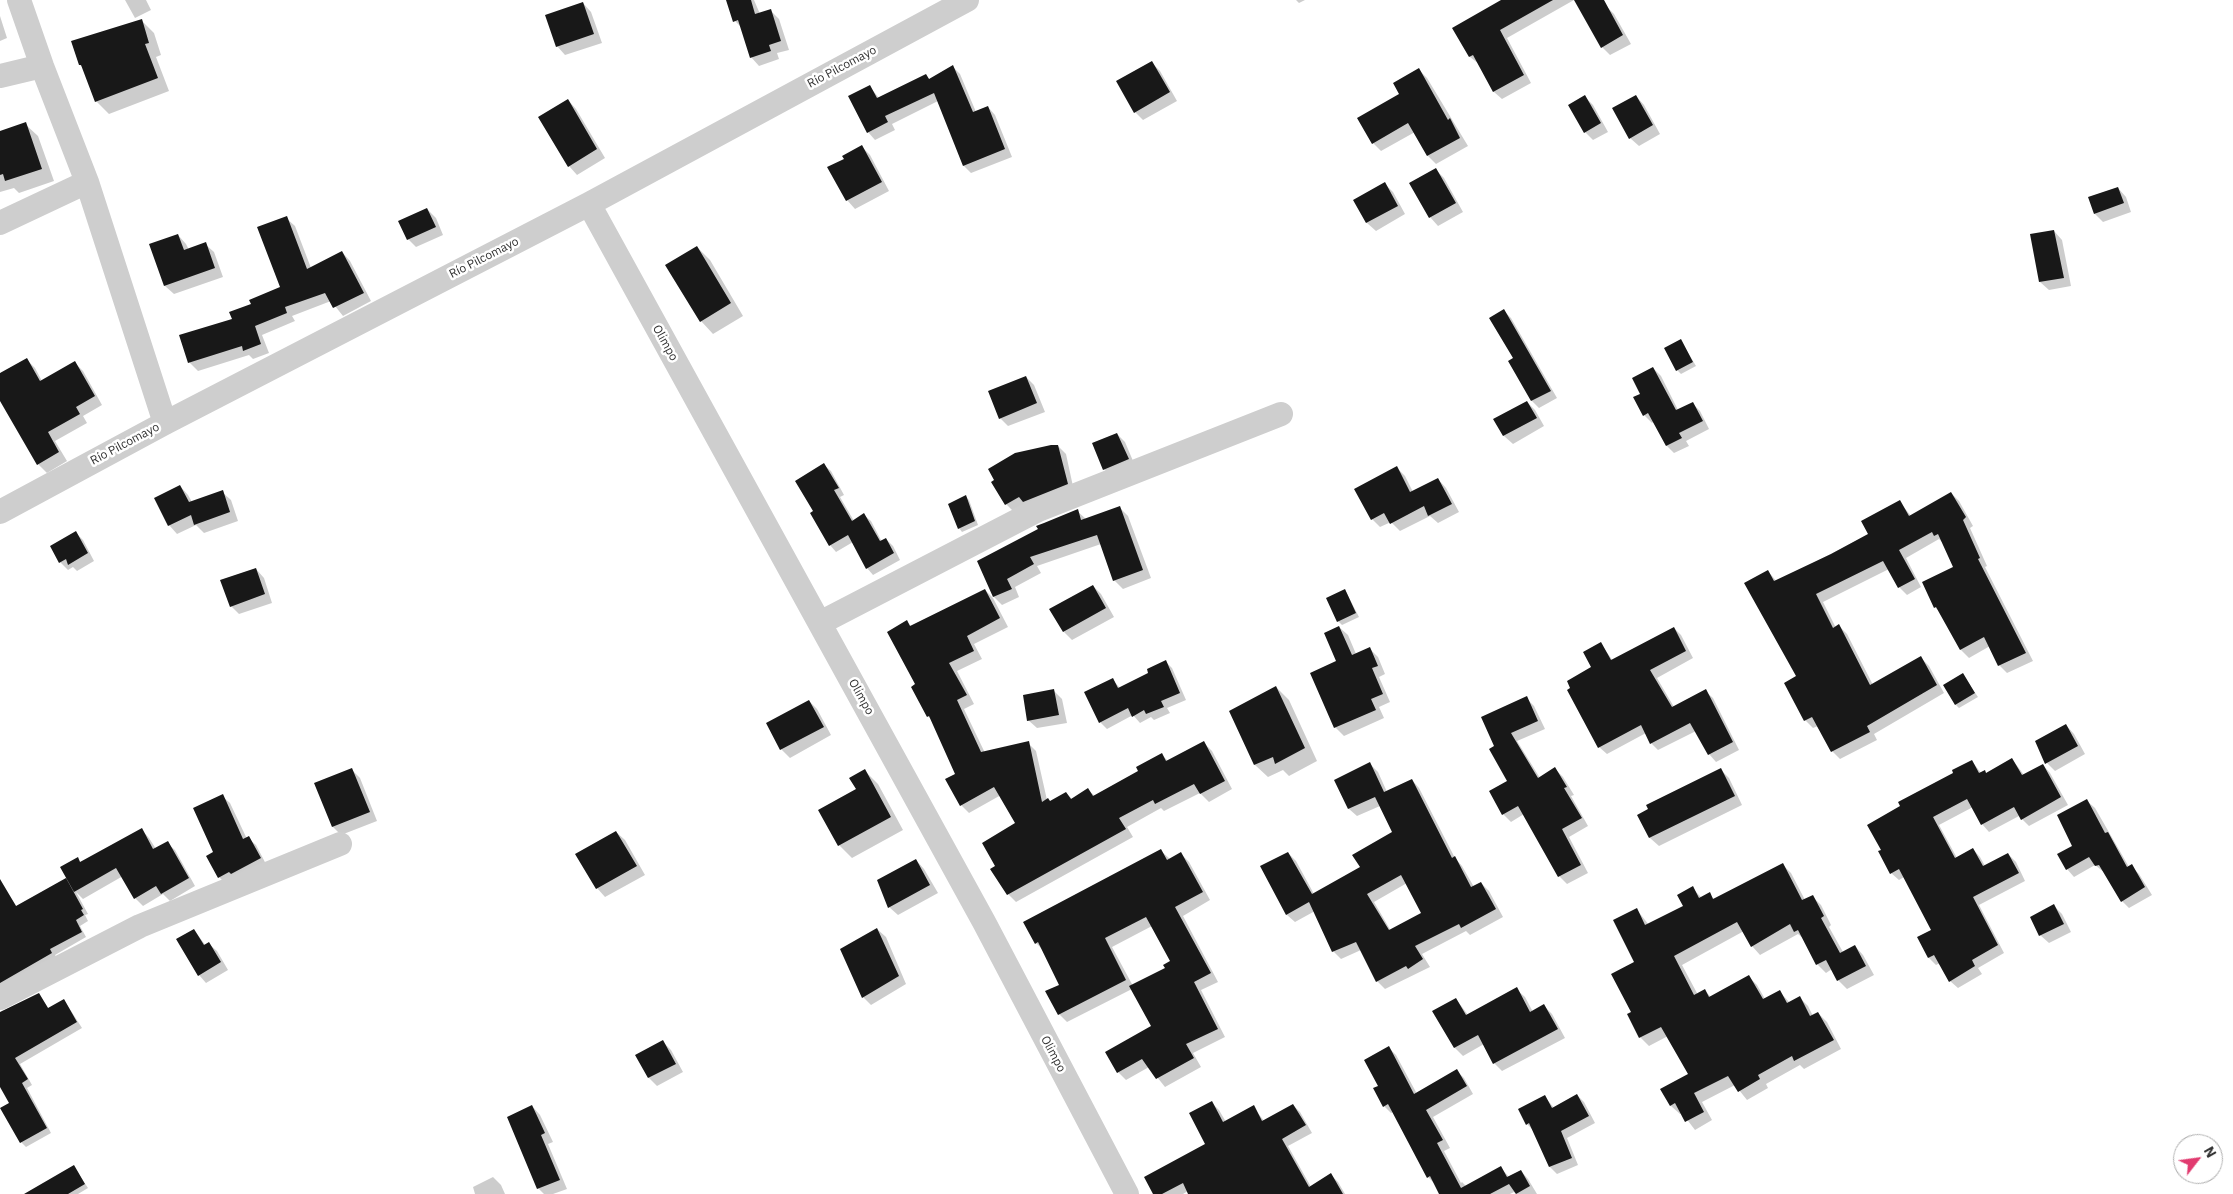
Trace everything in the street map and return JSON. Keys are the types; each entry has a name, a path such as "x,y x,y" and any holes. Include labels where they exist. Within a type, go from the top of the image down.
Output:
{"street":[{"path":"19,0 42,66 87,182 165,423"},
{"name":"Río Pilcomayo","path":"0,512 165,423 589,204 967,0"},
{"path":"0,76 42,66"},
{"path":"0,223 87,182"},
{"name":"Olimpo","path":"589,204 984,922 1126,1194"},
{"path":"820,623 1038,510 1281,414"},
{"path":"0,998 140,926 340,844"}],"building":[{"path":"726,0 751,0 755,14 771,9 781,41 769,45 771,51 750,58 738,20 733,22"},
{"path":"1501,0 1553,0 1500,30 1524,75 1493,92 1473,55 1469,57 1452,28"},
{"path":"1574,0 1604,0 1623,35 1601,48"},
{"path":"583,2 594,34 556,47 545,15"},
{"path":"142,19 149,43 145,44 158,78 95,102 71,41"},
{"path":"1152,61 1170,92 1134,113 1116,81"},
{"path":"953,65 973,112 988,106 1005,149 963,166 934,93 885,116 888,122 867,133 848,96 870,85 877,98 926,74 929,79"},
{"path":"1419,68 1460,138 1427,156 1408,123 1372,144 1357,118 1399,94 1393,83"},
{"path":"1585,95 1601,123 1584,133 1568,105"},
{"path":"1636,95 1653,125 1629,139 1612,108"},
{"path":"568,99 597,149 568,167 538,117"},
{"path":"26,122 42,169 5,181 3,174 0,175 0,131"},
{"path":"862,145 882,182 846,201 827,167 844,159 842,156"},
{"path":"1436,168 1456,203 1429,218 1409,183"},
{"path":"1385,182 1398,206 1366,223 1353,200"},
{"path":"2118,187 2124,203 2094,214 2088,197"},
{"path":"427,208 436,227 407,240 398,221"},
{"path":"287,216 307,269 342,251 364,293 333,308 325,293 285,307 287,313 255,326 261,344 243,351 242,346 188,363 179,335 232,319 229,312 251,304 249,300 280,287 257,227"},
{"path":"2054,230 2064,278 2039,282 2030,234"},
{"path":"178,234 184,250 206,242 215,268 164,286 149,244"},
{"path":"697,246 731,303 700,322 665,265"},
{"path":"1504,309 1551,391 1531,401 1508,361 1513,358 1489,318"},
{"path":"1681,339 1693,362 1676,371 1664,348"},
{"path":"27,358 40,381 75,361 95,396 76,407 80,414 48,432 59,452 37,465 0,401 0,373"},
{"path":"1653,367 1676,410 1693,402 1703,421 1679,433 1682,438 1666,446 1648,413 1643,416 1633,397 1640,394 1632,378"},
{"path":"1026,376 1037,403 999,419 988,391"},
{"path":"1527,401 1537,418 1503,436 1493,419"},
{"path":"1117,433 1129,459 1103,470 1092,443"},
{"path":"1058,445 1068,484 1023,502 1019,497 1005,505 991,482 994,480 988,469 1015,453"},
{"path":"824,463 839,488 834,490 852,521 864,513 880,541 886,538 894,553 866,569 848,535 829,546 810,513 813,511 795,481"},
{"path":"1397,466 1410,492 1438,478 1452,504 1428,516 1424,506 1390,524 1384,513 1371,520 1354,489"},
{"path":"180,485 189,502 223,490 230,512 194,525 191,515 168,526 154,498"},
{"path":"1951,492 1966,517 1963,520 1980,558 1978,559 2026,653 1998,666 1984,637 1960,650 1936,607 1934,608 1922,582 1953,567 1938,534 1934,536 1932,532 1899,550 1915,579 1898,588 1883,561 1816,594 1833,628 1839,624 1870,685 1921,656 1937,685 1867,726 1870,732 1831,752 1812,717 1804,721 1784,683 1796,676 1744,583 1768,570 1774,581 1831,554 1868,534 1861,521 1900,500 1909,516"},
{"path":"966,495 975,521 958,529 948,504"},
{"path":"1120,506 1143,570 1113,581 1097,535 1030,557 1034,564 1007,579 1012,589 993,597 977,561 1038,529 1036,526 1078,509 1081,520"},
{"path":"76,531 88,553 68,565 66,559 59,563 50,546"},
{"path":"256,568 265,594 230,607 220,580"},
{"path":"1093,585 1106,608 1063,632 1049,609"},
{"path":"985,589 1000,618 967,636 974,651 949,663 967,695 957,700 981,752 1029,741 1042,802 1048,798 1050,801 1066,792 1071,799 1088,788 1093,796 1138,771 1136,767 1162,753 1166,761 1204,741 1225,781 1200,794 1194,784 1155,804 1153,800 1119,818 1126,829 1007,895 990,869 995,866 982,843 1015,823 994,787 960,806 945,779 955,774 929,716 927,717 911,687 915,684 887,632 907,620 910,626"},
{"path":"1345,589 1356,613 1337,622 1326,598"},
{"path":"1339,626 1352,655 1370,647 1378,666 1372,668 1383,694 1371,699 1376,710 1334,728 1310,673 1336,661 1324,633"},
{"path":"1674,627 1686,651 1650,670 1672,707 1706,689 1733,742 1708,755 1690,723 1650,744 1641,725 1598,748 1567,690 1570,688 1567,681 1591,667 1583,652 1601,642 1611,660"},
{"path":"1166,660 1180,693 1161,701 1164,707 1146,714 1144,710 1132,717 1128,708 1099,723 1084,692 1113,678 1118,688 1148,673 1147,669"},
{"path":"1963,673 1975,693 1955,705 1943,685"},
{"path":"1276,686 1305,748 1275,764 1273,757 1254,765 1229,711"},
{"path":"1054,689 1059,715 1027,721 1023,695"},
{"path":"1527,696 1538,721 1511,733 1538,778 1555,767 1567,787 1564,788 1582,818 1562,829 1581,865 1558,877 1518,806 1502,815 1489,791 1507,781 1489,749 1494,746 1481,717"},
{"path":"809,700 824,727 780,750 766,723"},
{"path":"2066,724 2078,746 2045,764 2035,741"},
{"path":"2012,758 2022,775 2043,764 2061,797 2021,820 2014,807 1981,825 1967,799 1933,817 1955,858 1973,848 1983,866 2008,853 2019,873 1973,897 1998,945 1972,960 1975,966 1949,982 1934,955 1928,958 1917,937 1931,930 1899,869 1890,874 1878,851 1881,850 1867,825 1900,806 1898,802 1953,773 1952,770 1972,760 1979,773 1985,770 1986,773"},
{"path":"1370,762 1384,792 1412,779 1452,858 1455,856 1471,887 1481,882 1496,909 1461,928 1459,924 1415,946 1423,959 1408,969 1406,966 1376,982 1356,942 1332,952 1309,902 1286,915 1260,866 1288,852 1312,894 1360,867 1352,855 1392,832 1375,797 1348,809 1334,780","holes":["1401,875 1421,913 1389,930 1367,894"]},
{"path":"352,768 370,812 332,827 314,783"},
{"path":"1721,768 1735,796 1649,838 1637,815 1648,809 1646,805"},
{"path":"865,769 891,817 838,846 818,810 856,789 849,778"},
{"path":"223,794 243,839 249,836 261,858 231,874 229,872 218,878 206,856 213,852 193,808"},
{"path":"2087,799 2105,833 2108,832 2127,867 2132,864 2145,887 2121,902 2099,865 2095,866 2089,857 2066,870 2057,854 2072,846 2057,815"},
{"path":"142,828 153,849 168,841 189,878 161,894 156,886 134,899 116,868 74,892 60,867 78,857 80,862"},
{"path":"616,831 637,866 596,889 575,854"},
{"path":"1161,849 1167,860 1181,852 1203,892 1175,907 1211,973 1194,982 1218,1029 1186,1044 1194,1058 1156,1079 1142,1059 1117,1073 1105,1052 1151,1026 1129,986 1165,968 1163,965 1170,961 1146,917 1105,938 1126,980 1058,1015 1045,991 1059,985 1038,942 1035,944 1023,922"},
{"path":"916,859 930,885 888,908 877,880"},
{"path":"1783,863 1802,900 1813,895 1824,916 1821,918 1840,953 1855,945 1866,966 1837,981 1826,960 1816,965 1798,930 1794,932 1790,924 1751,947 1737,922 1674,956 1694,995 1705,989 1709,997 1749,975 1763,999 1780,990 1787,1003 1800,996 1810,1016 1818,1012 1834,1040 1794,1061 1792,1056 1758,1075 1760,1079 1738,1092 1728,1076 1694,1093 1704,1112 1685,1122 1675,1103 1670,1106 1660,1089 1688,1074 1661,1027 1639,1038 1627,1014 1631,1012 1611,974 1634,962 1613,920 1637,908 1645,925 1683,906 1677,895 1693,886 1699,898 1710,892 1713,899"},
{"path":"66,878 83,909 81,910 84,915 76,920 82,932 50,949 52,953 0,983 0,879 16,906"},
{"path":"2054,904 2064,924 2039,936 2030,917"},
{"path":"877,928 899,976 862,998 840,949"},
{"path":"194,929 204,945 209,942 221,962 198,976 176,939"},
{"path":"1517,987 1530,1012 1544,1004 1558,1029 1493,1064 1478,1035 1454,1048 1432,1011 1456,998 1466,1015"},
{"path":"39,993 48,1008 64,999 77,1022 15,1058 28,1079 22,1083 47,1128 20,1143 0,1108 9,1103 0,1087 0,1012"},
{"path":"663,1040 676,1064 648,1078 635,1055"},
{"path":"1389,1046 1414,1094 1457,1069 1467,1086 1426,1110 1443,1140 1437,1143 1461,1188 1501,1166 1507,1177 1521,1170 1530,1186 1516,1194 1509,1184 1490,1194 1439,1194 1430,1176 1427,1178 1388,1104 1383,1107 1373,1088 1378,1086 1364,1060"},
{"path":"1577,1094 1589,1116 1561,1131 1572,1158 1549,1167 1529,1123 1526,1125 1518,1109 1545,1095 1552,1108"},
{"path":"1212,1101 1223,1122 1254,1105 1262,1121 1293,1104 1306,1125 1282,1139 1309,1187 1331,1173 1343,1194 1188,1194 1183,1183 1162,1194 1153,1194 1144,1177 1205,1144 1189,1113"},
{"path":"532,1105 545,1133 541,1135 560,1180 537,1189 507,1117"},
{"path":"74,1165 85,1184 68,1194 24,1194"}]}
